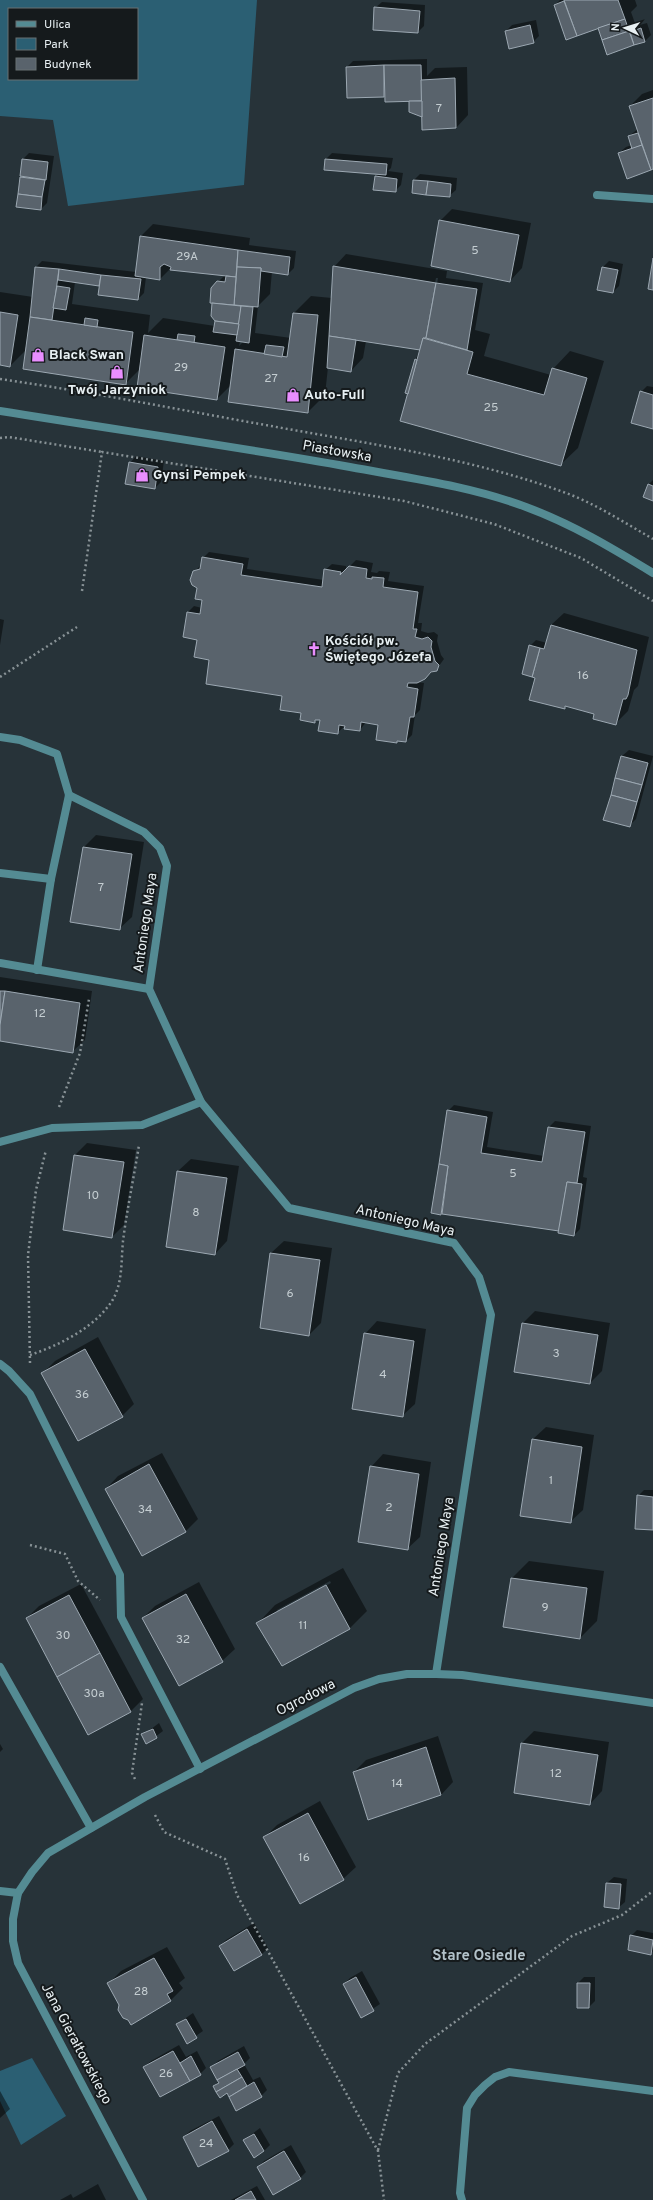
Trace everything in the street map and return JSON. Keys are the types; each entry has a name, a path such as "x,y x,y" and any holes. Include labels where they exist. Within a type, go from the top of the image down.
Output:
{"street":[{"path":"597,195 653,199"},
{"name":"Piastowska","path":"0,411 313,460 416,479 482,494 524,506 556,519 594,537 653,573"},
{"path":"0,737 20,740 57,754 69,795 51,879 37,970"},
{"name":"Antoniego Maya","path":"69,795 144,832 160,848 167,866 149,989 201,1102 289,1208 454,1243 479,1277 491,1315 436,1674"},
{"path":"0,873 51,879"},
{"name":"Antoniego Maya","path":"0,963 149,989"},
{"path":"0,1142 52,1128 142,1125 201,1102"},
{"path":"0,1364 9,1371 30,1394 120,1575 121,1617 200,1769"},
{"path":"0,1667 90,1828"},
{"name":"Ogrodowa","path":"18,1893 32,1872 48,1853 90,1828 145,1797 354,1688 379,1679 407,1674 462,1676 653,1703"},
{"path":"0,1892 18,1893"},
{"name":"Jana Gierałtowskiego","path":"18,1893 13,1919 13,1941 18,1964 144,2200"},
{"path":"462,2200 460,2193 467,2108 475,2095 495,2076 508,2072 653,2091"}],"path":[{"path":"0,379 51,386"},
{"path":"0,438 9,436 404,501 494,524 581,558 653,601"},
{"path":"82,592 102,452"},
{"path":"0,677 76,627"},
{"path":"30,1394 28,1255 36,1190 52,1128 80,1053 92,980"},
{"path":"30,1355 54,1347 88,1326 112,1300 120,1280 123,1243 142,1125"},
{"path":"30,1545 65,1554 78,1581 121,1617"},
{"path":"148,1668 132,1773 164,1832 225,1859 237,1895 378,2151"},
{"path":"384,2200 378,2151 398,2073 425,2044 572,1936 622,1915 653,1891"}],"green space":[{"path":"0,0 257,0 244,185 68,206 53,120 0,116"},
{"path":"32,2058 66,2116 21,2145 0,2101 0,2071"}],"building":[{"path":"564,0 618,0 625,19 577,36"},
{"path":"564,1 577,36 566,40 554,5"},
{"path":"374,7 420,11 418,33 373,30"},
{"path":"625,19 629,31 602,40 598,28"},
{"path":"530,25 534,43 509,49 505,31"},
{"path":"641,28 645,42 634,45 630,32"},
{"path":"629,31 634,45 607,55 602,40"},
{"path":"384,65 384,97 347,98 346,67"},
{"path":"384,65 421,65 422,101 385,102"},
{"path":"455,78 456,128 422,130 421,80"},
{"path":"653,98 653,169 651,170 629,106"},
{"path":"409,101 422,101 422,117 409,112"},
{"path":"638,133 642,145 632,149 628,136"},
{"path":"642,145 651,170 627,179 618,153"},
{"path":"22,159 48,162 46,180 20,176"},
{"path":"325,159 387,164 386,175 324,170"},
{"path":"375,176 397,179 396,192 373,190"},
{"path":"20,177 45,180 42,197 18,194"},
{"path":"413,180 428,181 426,195 412,193"},
{"path":"428,181 451,184 450,197 426,195"},
{"path":"18,194 42,197 41,210 16,207"},
{"path":"439,220 519,235 510,282 431,266"},
{"path":"140,236 238,250 236,277 170,270 171,267 164,264 160,267 160,280 135,276"},
{"path":"238,250 290,257 288,275 261,271 261,268 237,267"},
{"path":"653,258 653,290 648,289"},
{"path":"333,266 436,283 426,338 423,338 420,350 329,336"},
{"path":"35,267 59,269 52,320 30,317"},
{"path":"237,267 261,268 258,307 234,305"},
{"path":"602,267 618,270 613,293 597,290"},
{"path":"59,269 101,275 99,286 58,280"},
{"path":"101,275 141,279 138,300 98,295"},
{"path":"226,276 236,277 234,305 210,303 211,288 217,281 225,282"},
{"path":"436,283 477,289 467,350 426,338"},
{"path":"57,286 70,288 66,310 53,308"},
{"path":"212,303 241,306 239,324 215,321 211,316"},
{"path":"241,306 253,307 249,343 236,341"},
{"path":"0,312 18,315 10,367 0,365"},
{"path":"293,313 318,315 308,413 228,402 235,349 287,357"},
{"path":"30,317 133,332 126,385 23,369"},
{"path":"85,318 98,320 97,327 84,325"},
{"path":"215,321 239,324 237,335 213,332"},
{"path":"178,334 195,336 194,343 177,340"},
{"path":"144,335 225,347 217,400 137,388"},
{"path":"329,336 356,340 351,372 327,368"},
{"path":"423,338 473,352 467,374 544,395 552,368 587,378 561,466 400,421"},
{"path":"266,345 284,347 282,357 264,354"},
{"path":"415,359 417,360 408,394 405,393"},
{"path":"640,391 653,395 653,429 631,423"},
{"name":"Gynsi Pempek","path":"129,462 158,467 155,489 125,484"},
{"path":"648,484 653,486 653,501 643,497"},
{"name":"Kościół pw. Świętego Józefa","path":"202,557 243,564 241,575 322,587 324,569 341,572 340,575 349,566 367,569 366,578 384,578 383,587 418,592 413,629 417,629 415,637 422,639 428,637 432,641 431,647 435,661 439,665 437,671 431,672 425,679 417,683 408,683 407,687 418,689 414,717 410,717 406,742 397,741 397,743 376,740 378,725 361,722 360,731 344,729 345,726 339,725 338,734 318,731 320,720 315,720 315,723 300,720 301,713 280,710 282,696 206,684 209,660 194,657 197,640 183,637 187,612 200,614 202,600 195,599 197,588 192,585 190,580 193,571 200,569"},
{"path":"551,625 637,650 628,695 626,699 623,699 616,725 593,719 594,714 565,706 565,709 529,700 535,678 532,677 540,648 544,649"},
{"path":"529,645 540,648 532,677 522,674"},
{"path":"621,756 648,763 642,785 615,778"},
{"path":"615,778 642,785 637,802 611,795"},
{"path":"611,795 637,802 630,827 603,820"},
{"path":"83,847 132,854 120,930 70,922"},
{"path":"0,991 5,991 0,1025"},
{"path":"5,991 80,1003 73,1053 0,1041 0,1025"},
{"path":"447,1110 487,1117 481,1153 542,1162 548,1127 585,1132 577,1183 567,1182 559,1231 442,1214 448,1166 439,1164"},
{"path":"74,1155 124,1162 112,1238 63,1230"},
{"path":"439,1164 448,1166 441,1215 431,1213"},
{"path":"177,1171 227,1178 215,1255 166,1247"},
{"path":"567,1182 582,1184 574,1236 558,1233"},
{"path":"270,1253 320,1260 309,1336 260,1328"},
{"path":"522,1323 598,1335 590,1384 514,1372"},
{"path":"364,1333 414,1341 403,1417 352,1409"},
{"path":"85,1349 123,1417 78,1441 41,1373"},
{"path":"532,1439 582,1447 571,1523 520,1516"},
{"path":"149,1464 186,1532 142,1556 105,1489"},
{"path":"370,1466 419,1474 408,1550 358,1542"},
{"path":"637,1495 653,1497 653,1530 635,1529"},
{"path":"511,1578 587,1588 580,1639 503,1627"},
{"path":"326,1585 350,1629 282,1666 256,1623"},
{"path":"186,1594 223,1662 179,1686 142,1618"},
{"path":"69,1595 100,1653 57,1677 26,1618"},
{"path":"100,1653 131,1712 88,1735 57,1677"},
{"path":"153,1729 157,1738 146,1744 141,1734"},
{"path":"521,1743 598,1755 590,1805 514,1793"},
{"path":"426,1747 441,1795 368,1820 353,1772"},
{"path":"308,1813 344,1880 300,1904 263,1837"},
{"path":"606,1883 621,1884 619,1909 604,1907"},
{"path":"247,1929 262,1955 234,1971 219,1946"},
{"path":"630,1935 653,1940 651,1955 628,1950"},
{"path":"154,1958 173,1991 167,1994 171,2001 131,2025 128,2020 123,2018 118,2010 119,2005 107,1983"},
{"path":"356,1977 374,2011 361,2018 343,1984"},
{"path":"577,1983 590,1983 589,2008 577,2008"},
{"path":"186,2019 197,2038 187,2044 176,2024"},
{"path":"173,2051 190,2081 160,2097 143,2067"},
{"path":"238,2052 245,2065 217,2080 210,2067"},
{"path":"191,2056 201,2075 190,2081 180,2063"},
{"path":"237,2069 242,2077 216,2092 213,2086 219,2083 217,2080"},
{"path":"242,2077 247,2086 229,2097 227,2093 220,2098 216,2092"},
{"path":"254,2082 262,2097 236,2111 229,2097"},
{"path":"212,2121 229,2151 198,2167 183,2137"},
{"path":"254,2134 264,2151 254,2158 243,2140"},
{"path":"284,2151 301,2179 273,2195 257,2167"},
{"path":"251,2191 256,2200 235,2200"}],"place":[{"name":"Black Swan","path":"38,355"},
{"name":"Twój Jarzyniok","path":"117,372"},
{"name":"Auto-Full","path":"293,395"},
{"name":"Gynsi Pempek","path":"142,475"},
{"name":"Kościół pw. Świętego Józefa","path":"314,649"}],"district":[{"name":"Stare Osiedle","path":"479,1956"}]}
